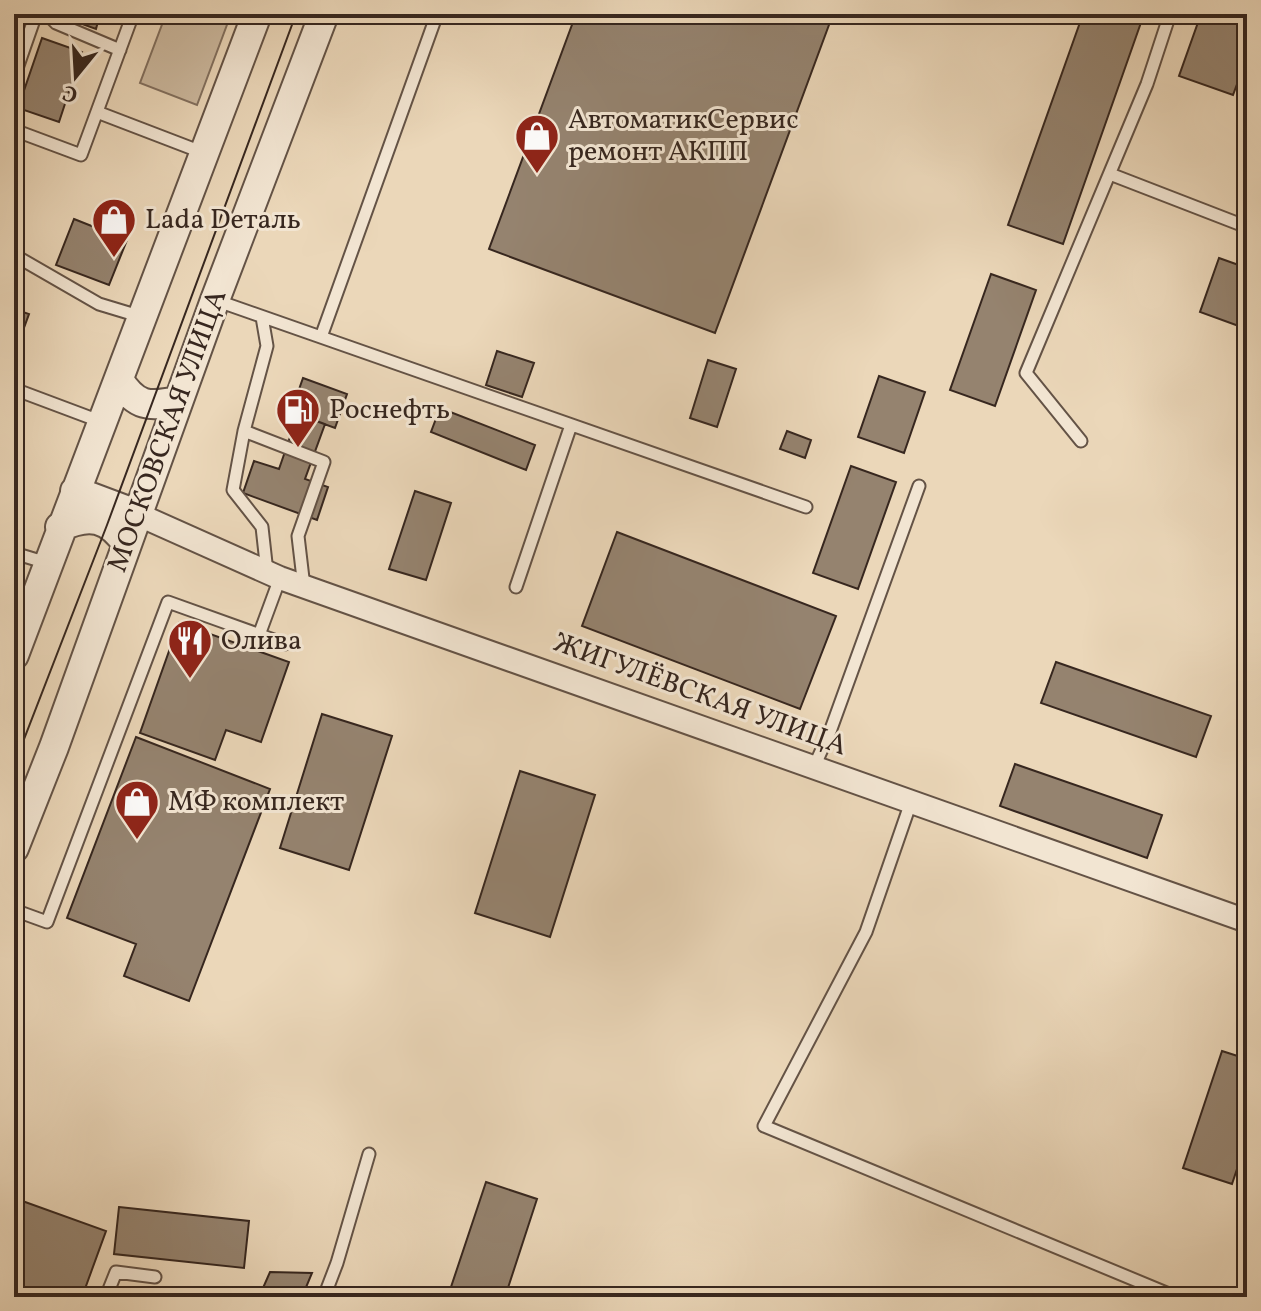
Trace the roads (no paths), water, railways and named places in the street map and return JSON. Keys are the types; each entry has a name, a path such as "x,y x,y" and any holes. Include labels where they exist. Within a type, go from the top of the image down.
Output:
{"street":[{"path":"14,655 257,14"},
{"name":"МОСКОВСКАЯ УЛИЦА","path":"14,848 54,747 215,300 324,14"},
{"path":"119,380 129,395 145,404 178,401"},
{"path":"75,491 139,515"},
{"name":"ЖИГУЛЁВСКАЯ УЛИЦА","path":"139,515 273,576 1247,921"},
{"path":"60,527 80,518 98,520 116,529 127,544"}],"lane":[{"path":"14,77 36,14"},
{"path":"47,14 56,23 120,50"},
{"path":"14,130 81,155 133,14"},
{"path":"321,337 437,14"},
{"path":"1081,441 1026,373 1147,84 1170,14"},
{"path":"97,112 204,154"},
{"path":"1110,174 1247,227"},
{"path":"14,255 99,304 143,317"},
{"path":"215,300 806,507"},
{"path":"259,635 273,576 262,527 233,490 244,431 267,346 262,317"},
{"path":"14,389 102,422"},
{"path":"516,587 571,425"},
{"path":"244,431 324,462 298,536 304,587"},
{"path":"814,767 831,729 919,486"},
{"path":"14,553 48,563"},
{"path":"14,910 47,922 168,602 285,644"},
{"path":"911,802 866,932 764,1126 1176,1297"},
{"path":"324,1297 369,1154"},
{"path":"106,1297 116,1272 155,1277"}],"tram line":[{"path":"14,765 107,525 296,14"}],"place":[{"name":"АвтоматикСервис ремонт АКПП","path":"537,175"},
{"name":"Lada Dеталь","path":"114,259"},
{"name":"Роснефть","path":"298,449"},
{"name":"Олива","path":"190,680"},
{"name":"МФ комплект","path":"137,841"}]}
